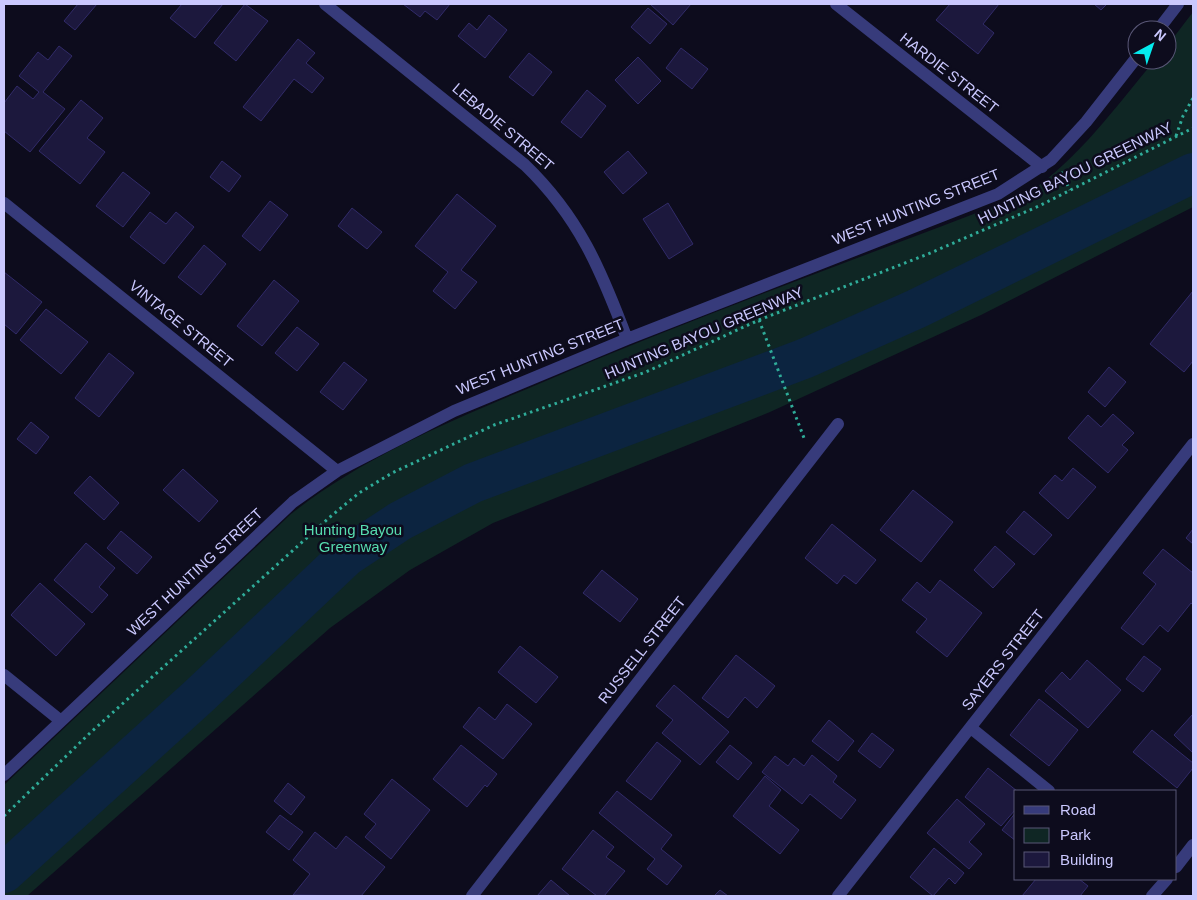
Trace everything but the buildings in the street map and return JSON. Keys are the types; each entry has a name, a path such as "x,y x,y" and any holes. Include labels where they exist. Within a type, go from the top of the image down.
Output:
{"street":[{"name":"LEBADIE STREET","path":"325,4 526,164 548,187 587,244 603,275 626,339"},
{"name":"HARDIE STREET","path":"836,4 1042,167"},
{"path":"1166,20 1178,4"},
{"name":"WEST HUNTING STREET","path":"4,775 293,502 337,471 454,411 626,339 998,194 1042,167 1086,122 1127,69"},
{"name":"VINTAGE STREET","path":"4,203 337,471"},
{"name":"RUSSELL STREET","path":"472,896 838,424"},
{"name":"SAYERS STREET","path":"838,896 1193,444"},
{"path":"4,675 61,721"},
{"path":"971,728 1048,790"},
{"path":"1177,866 1193,845"},
{"path":"1152,896 1162,880"}],"path":[{"path":"1175,136 1193,98"},
{"name":"HUNTING BAYOU GREENWAY","path":"4,816 90,733 359,493 392,473 494,425 646,372 759,320 928,254 1031,210 1193,128"},
{"path":"759,320 812,458"}],"green space":[{"name":"Hunting Bayou Greenway","path":"1193,12 1193,207 981,315 770,412 493,523 410,570 330,628 27,896 4,896 4,785 291,514 349,474 380,456 475,411 662,333 1028,193 1064,164 1080,148 1147,70 1177,70 1177,33"}],"waterway":[{"path":"4,873 199,696 347,556 400,521 473,483 806,358 916,309 1193,173"}]}
